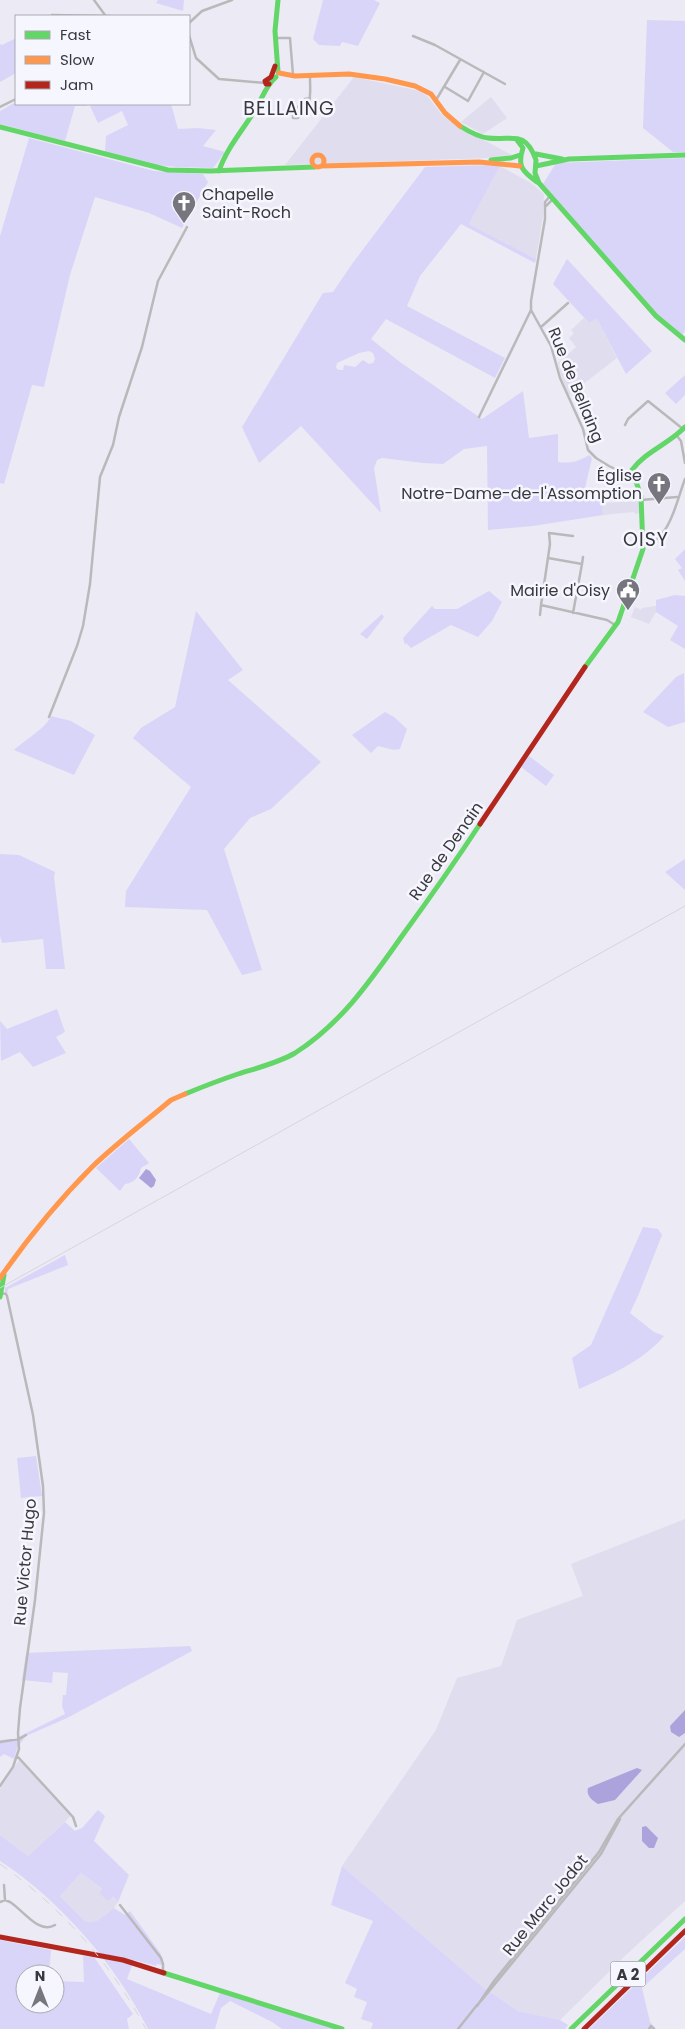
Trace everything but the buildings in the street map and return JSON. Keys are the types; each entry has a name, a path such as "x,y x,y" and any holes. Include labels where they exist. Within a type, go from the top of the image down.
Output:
{"main road":[{"path":"276,74 278,0"},
{"path":"219,171 222,161 263,95 267,82 276,74 362,75 423,89 436,100 450,118 482,136 488,138 515,138 524,141 538,160 534,174 539,183"},
{"path":"0,127 151,167 177,171 479,162 511,158 528,151 569,159"},
{"path":"515,138 522,145 519,160 530,177 539,183 552,197 656,316 685,340"},
{"path":"294,168 306,164 318,155 324,160 340,166"},
{"path":"479,162 522,167 529,170 545,162 569,159 685,155"},
{"path":"312,160 315,167"},
{"path":"321,166 324,160"},
{"path":"632,473 632,468 644,456 677,436 684,428"},
{"name":"Rue de Denain","path":"3,1271 62,1198 94,1165 175,1097 217,1080 277,1062 296,1052 348,1009 384,963 446,875 578,676 616,626 642,555 641,500 638,486 632,473"},
{"path":"0,1278 3,1271"},
{"path":"0,1292 3,1271"},
{"name":"A 2","path":"571,2029 685,1919"},
{"name":"A 2","path":"584,2029 685,1931"},
{"path":"0,1937 114,1958 342,2029"}],"street":[{"path":"94,0 105,15"},
{"path":"190,22 202,11 232,0"},
{"path":"413,36 434,45 505,84"},
{"path":"190,37 196,58 219,79 267,82"},
{"path":"276,38 290,39 292,75"},
{"path":"436,100 460,60"},
{"path":"444,87 468,101 484,72"},
{"path":"310,74 310,98 310,103 298,118 293,118 292,114 306,98 310,98"},
{"path":"0,107 15,100"},
{"path":"479,417 531,310 545,208 552,197"},
{"path":"49,717 83,626 90,584 100,477 112,448 120,414 142,347 158,281 187,227"},
{"path":"541,327 568,303"},
{"name":"Rue de Bellaing","path":"531,310 551,346 560,378 577,415 588,450 596,458 609,466 625,474 632,473"},
{"path":"625,425 628,419 648,401 684,428"},
{"path":"677,436 681,441 685,463"},
{"path":"643,545 652,542 673,517 685,479"},
{"path":"641,500 678,497"},
{"path":"540,615 548,558 549,533 573,536"},
{"path":"573,613 583,556"},
{"path":"548,558 582,564"},
{"path":"542,605 607,620 616,626"},
{"name":"Rue Victor Hugo","path":"0,1292 7,1295 33,1415 44,1505 43,1536 20,1708 18,1756 0,1786"},
{"path":"0,1742 19,1739 26,1735"},
{"name":"Rue Marc Jodot","path":"458,2029 603,1852 623,1813 685,1744"},
{"path":"18,1756 73,1817 76,1826"},
{"path":"4,1885 5,1900"},
{"path":"0,1902 5,1900 21,1908 39,1926 48,1928 55,1925"},
{"path":"120,1905 161,1958 164,1964 163,1972"},
{"path":"649,2029 651,2026 654,2029"}],"shaded area":[{"path":"158,0 184,0 183,11 156,3"},
{"path":"323,0 374,0 380,3 358,46 342,42 340,46 319,45 313,39"},
{"path":"647,20 685,21 685,152 673,152 643,128"},
{"path":"15,38 15,74 0,82 0,44 2,45"},
{"path":"354,77 420,91 428,97 443,116 512,155 488,158 285,165"},
{"path":"491,97 507,118 483,134 461,122"},
{"path":"15,103 15,105 87,106 75,106 65,141 0,124 0,111"},
{"path":"171,105 178,129 198,128 216,130 203,146 225,152 213,168 155,165 105,152 106,136 128,125 122,111 98,123 90,106"},
{"path":"29,138 154,171 203,174 208,182 182,228 149,213 95,197 70,275 44,387 32,385 4,484 0,483 0,236"},
{"path":"685,158 685,330 682,336 658,316 543,184 556,163"},
{"path":"500,166 531,183 544,194 543,215 536,259 469,224"},
{"path":"500,166 469,224 536,259 535,263 461,224 420,276 407,306 505,358 495,378 386,319 371,339 400,362 482,419 523,391 529,438 558,434 558,462 575,462 589,455 592,458 585,488 605,492 602,498 603,515 533,526 488,530 487,446 464,449 443,464 382,458 377,460 374,468 381,513 301,426 259,463 242,427 323,293 333,292 425,167","holes":["369,351 373,353 375,359 373,363 369,364 363,360 355,367 344,365 343,370 336,368 337,363 359,353"]},
{"path":"567,259 652,351 626,374 597,319 589,323 553,284"},
{"path":"584,318 589,323 597,319 617,358 569,395 558,363 576,347 569,338 574,333 571,330"},
{"path":"685,375 685,395 676,404 665,393"},
{"path":"639,501 640,513 603,515 602,503"},
{"path":"685,549 685,581 678,570 682,568 675,559"},
{"path":"489,591 502,602 492,621 478,637 451,625 411,648 406,643 405,645 403,638 432,606 435,609 457,609"},
{"path":"675,595 685,596 685,649 670,640 678,626 656,612 656,600"},
{"path":"656,606 656,612 649,624 631,617 635,607 641,610 642,608"},
{"path":"196,611 243,670 228,680 321,762 271,809 250,818 224,849 262,970 242,975 207,910 125,907 126,891 191,787 133,738 141,728 175,707"},
{"path":"382,614 384,617 367,639 360,634"},
{"path":"684,673 685,722 668,727 643,712 676,677"},
{"path":"385,712 394,717 407,729 400,749 394,750 378,746 371,753 352,735"},
{"path":"51,716 71,721 95,735 74,775 14,750 40,729"},
{"path":"529,756 554,775 546,786 521,767"},
{"path":"0,854 19,855 55,872 54,877 65,969 46,969 43,939 2,943 0,936"},
{"path":"685,859 685,890 665,872"},
{"path":"57,1009 65,1032 56,1037 66,1053 33,1067 20,1052 1,1061 0,1021 7,1029"},
{"path":"129,1139 149,1163 141,1168 139,1175 131,1182 125,1184 120,1191 96,1168"},
{"path":"146,1169 150,1171 156,1180 151,1188 139,1178"},
{"path":"643,1227 658,1229 662,1235 630,1313 654,1332 664,1336 636,1361 579,1389 572,1358 591,1345"},
{"path":"65,1255 68,1265 8,1289 7,1294 5,1293 5,1288"},
{"path":"36,1456 42,1496 21,1498 17,1458"},
{"path":"685,1519 685,1901 628,1953 560,2020 518,2011 480,1985 342,1866 436,1730 457,1678 501,1666 517,1620 583,1596 571,1564"},
{"path":"190,1646 192,1651 67,1718 26,1736 17,1748 14,1759 4,1754 0,1757 0,1740 14,1739 65,1714 62,1706 63,1695 66,1695 68,1673 53,1672 52,1683 22,1680 26,1653"},
{"path":"685,1710 685,1733 679,1737 671,1732 670,1726"},
{"path":"19,1760 71,1816 28,1856 0,1835 0,1789"},
{"path":"637,1768 642,1770 615,1800 598,1804 589,1796 588,1788"},
{"path":"98,1810 105,1816 94,1841 129,1875 118,1902 113,1897 108,1901 99,1893 102,1889 81,1873 60,1896 86,1922 97,1921 114,1908 125,1915 130,1911 161,1954 162,1965 157,1964 156,1966 134,1960 127,1979 211,2014 220,1993 335,2029 282,2029 230,2001 221,2008 215,2029 148,2029 120,1982 85,1936 44,1895 0,1861 0,1835 28,1856 65,1822 75,1831 82,1828"},
{"path":"646,1826 658,1838 654,1848 649,1848 642,1841 642,1827"},
{"path":"342,1866 480,1985 518,2011 560,2020 568,2025 565,2029 371,2029 373,2023 361,2019 367,2002 354,1997 357,1989 345,1983 373,1921 331,1905"},
{"path":"81,1873 118,1902 114,1908 97,1921 86,1922 60,1896"},
{"path":"685,1937 685,1949 642,1988 650,2022 656,2029 589,2029"},
{"path":"0,1940 51,1950 50,1964 15,1964 15,2014 65,2014 65,1981 84,1982 83,1956 94,1957 133,2014 127,2019 129,2029 0,2029"}],"tram line":[{"path":"0,1288 685,906"}],"railway":[{"path":"0,1864 44,1899 83,1938 117,1981 146,2029"}],"traffic: fast":[{"path":"278,0 275,31 278,72"},
{"path":"219,171 230,147 276,77"},
{"path":"460,126 473,134 484,137 497,139 517,138 527,144 536,160 535,173 539,183 656,316 685,340"},
{"path":"0,127 168,170 210,171 315,167"},
{"path":"517,140 523,148 521,154 522,168 537,182"},
{"path":"536,154 562,159"},
{"path":"491,160 520,155"},
{"path":"536,166 569,159 685,155"},
{"path":"585,667 618,622 643,549 641,496 632,470 644,458 685,427"},
{"path":"185,1094 288,1057 327,1029 379,969 480,824"},
{"path":"0,1297 4,1275"},
{"path":"571,2029 685,1919"},
{"path":"164,1973 342,2029"}],"traffic: slow":[{"path":"279,73 295,76 349,74 385,79 415,86 431,94 445,113 460,126"},
{"path":"316,155 320,155 324,161 320,167 316,167 312,163 312,159 316,155"},
{"path":"321,166 479,162 520,166"},
{"path":"0,1278 44,1220 92,1167 171,1100 185,1094"}],"traffic: jam":[{"path":"269,84 266,84 265,81 271,77 275,66"},
{"path":"480,824 585,667"},
{"path":"584,2029 685,1931"},
{"path":"0,1937 123,1960 164,1973"}],"place":[{"name":"Chapelle Saint-Roch","path":"184,224"},
{"name":"Église Notre-Dame-de-l'Assomption","path":"659,505"},
{"name":"Mairie d'Oisy","path":"628,611"}],"district":[{"name":"BELLAING","path":"289,108"},
{"name":"OISY","path":"646,539"}]}
